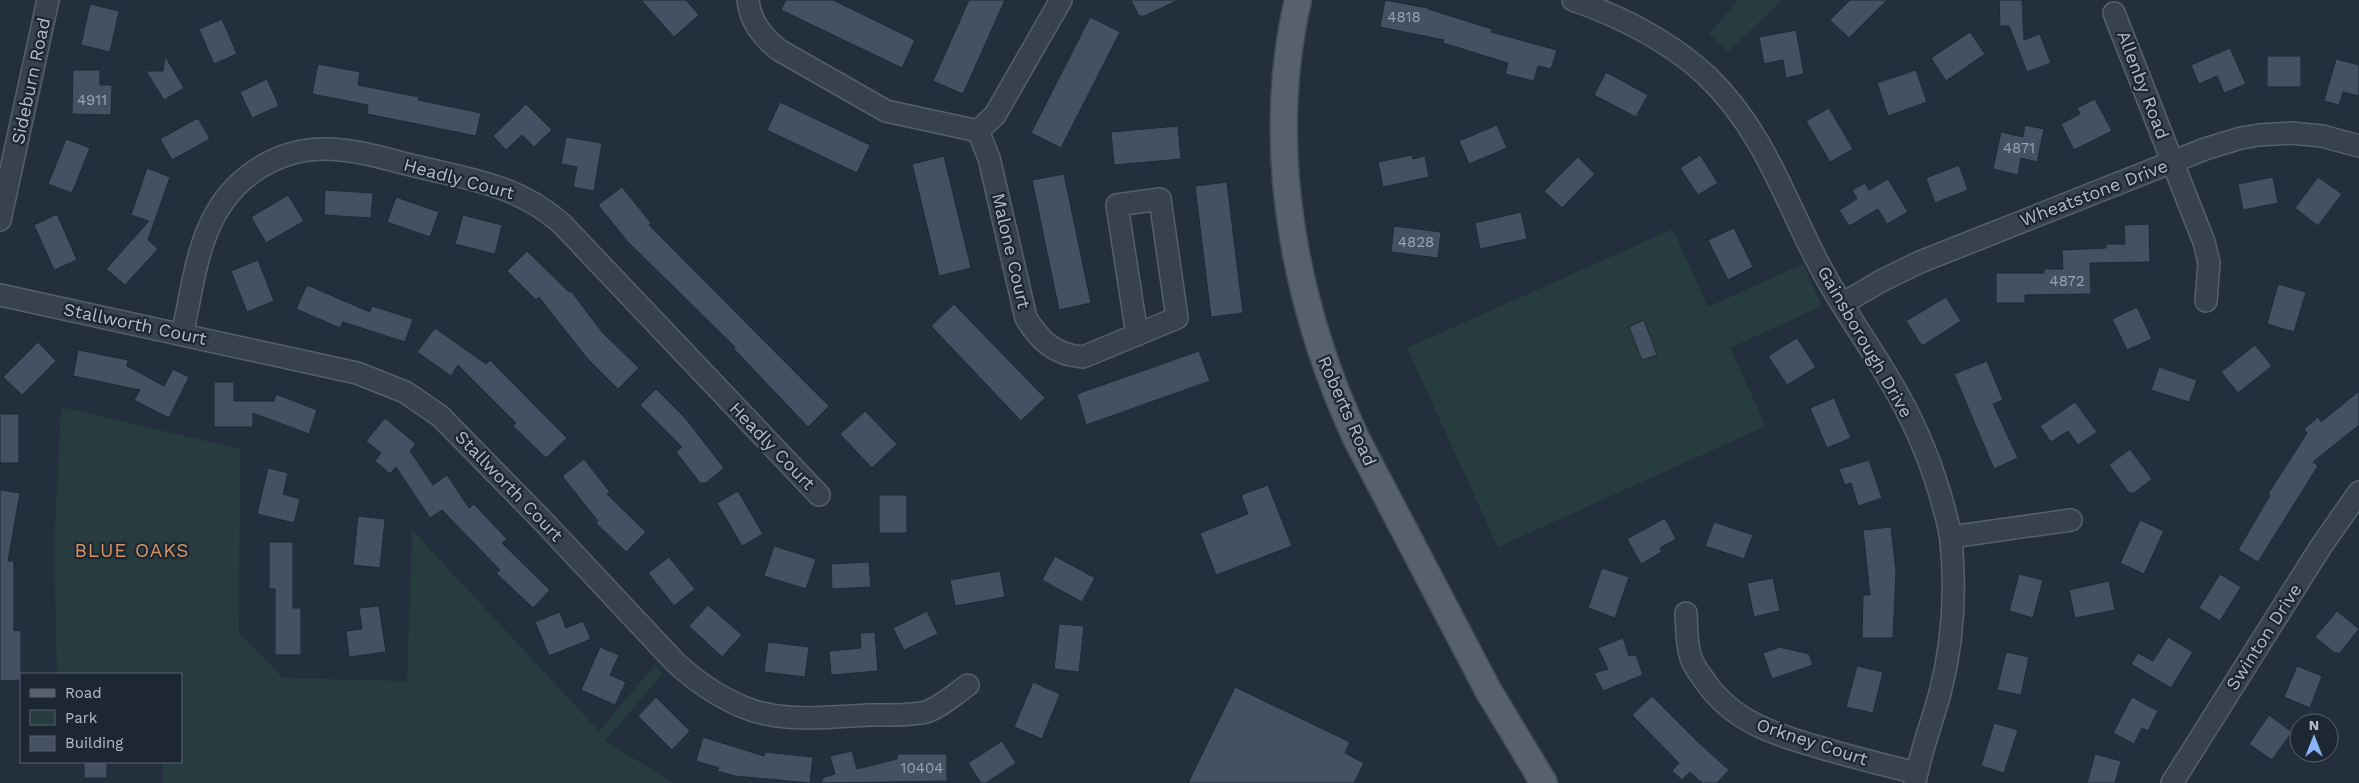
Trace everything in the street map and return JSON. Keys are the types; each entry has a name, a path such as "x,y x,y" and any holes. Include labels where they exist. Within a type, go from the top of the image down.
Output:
{"main road":[{"name":"Roberts Road","path":"1298,0 1286,73 1284,127 1288,187 1304,293 1322,354 1339,400 1357,440 1488,690 1544,783"}],"street":[{"name":"Sideburn Road","path":"0,220 48,0"},
{"path":"748,0 754,23 764,38 779,50 886,111 978,131 995,115 1061,0"},
{"name":"Gainsborough Drive","path":"1574,0 1629,23 1656,38 1706,76 1735,107 1768,156 1804,235 1842,304 1890,381 1915,429 1934,474 1951,536 1954,597 1949,650 1940,691 1916,778"},
{"name":"Allenby Road","path":"2114,13 2204,242 2209,263 2206,301"},
{"name":"Malone Court","path":"978,131 989,158 1026,318 1036,334 1051,349 1069,356 1083,357 1137,335 1178,318 1160,199 1117,205 1137,335"},
{"name":"Wheatstone Drive","path":"1842,304 1881,281 1920,262 2205,149 2259,135 2291,133 2322,136 2359,146"},
{"name":"Headly Court","path":"182,335 203,244 216,211 227,196 259,166 290,153 314,149 342,150 488,183 524,197 561,223 819,495"},
{"name":"Stallworth Court","path":"0,295 357,373 405,392 424,403 440,416 542,520 676,663 696,681 722,698 754,711 787,717 926,712 968,685"},
{"name":"Swinton Drive","path":"2172,783 2320,548 2359,492"},
{"path":"1951,536 2071,520"},
{"name":"Orkney Court","path":"1686,613 1688,646 1694,664 1711,690 1736,713 1764,729 1793,740 1880,765 1916,778"}],"green space":[{"path":"1738,0 1782,0 1728,52 1709,34"},
{"path":"1673,229 1708,307 1803,264 1822,306 1730,348 1766,426 1498,547 1407,348"},
{"path":"61,407 240,449 239,633 283,678 407,681 412,530 599,731 655,665 663,673 605,741 674,783 163,783 163,763 182,763 182,673 57,673 54,546"}],"building":[{"path":"641,0 686,0 699,15 674,37"},
{"path":"786,0 833,0 915,40 902,68 781,10"},
{"path":"969,0 1005,0 963,94 933,81"},
{"path":"1131,0 1179,0 1144,16 1139,16"},
{"path":"1385,0 1428,8 1492,29 1491,32 1557,50 1551,69 1538,66 1534,81 1505,74 1508,63 1443,43 1444,40 1380,27"},
{"path":"1850,0 1887,0 1849,38 1830,20"},
{"path":"1999,0 2022,0 2024,40 2040,34 2051,63 2027,72 2009,26 2000,26"},
{"path":"90,4 119,11 110,52 81,45"},
{"path":"1090,17 1120,32 1061,148 1031,133"},
{"path":"222,19 237,54 214,64 199,29"},
{"path":"1796,30 1804,74 1786,78 1783,60 1764,64 1759,37"},
{"path":"1970,32 1985,54 1946,81 1931,58"},
{"path":"2230,48 2246,84 2224,93 2217,76 2199,84 2191,65"},
{"path":"165,56 184,88 164,100 146,71 163,71"},
{"path":"2267,56 2301,56 2301,87 2267,87"},
{"path":"2336,59 2359,65 2359,96 2343,92 2339,105 2324,101"},
{"path":"318,64 360,72 358,85 419,97 418,100 481,113 476,136 367,114 368,105 312,94"},
{"path":"73,70 100,70 100,85 112,85 111,115 72,114"},
{"path":"1916,70 1927,102 1888,116 1877,83"},
{"path":"1606,72 1648,95 1636,117 1594,95"},
{"path":"267,79 279,106 252,118 240,92"},
{"path":"2095,99 2112,131 2074,150 2061,124 2080,114 2077,108"},
{"path":"780,102 870,145 857,173 767,130"},
{"path":"526,104 552,130 534,147 522,135 506,150 493,136"},
{"path":"1829,108 1853,149 1830,162 1806,121"},
{"path":"198,118 210,139 172,160 160,139"},
{"path":"1497,125 1507,148 1469,164 1459,141"},
{"path":"2025,125 2044,129 2037,162 2021,158 2018,175 1993,169 2001,132 2023,137"},
{"path":"1178,126 1181,159 1114,165 1111,132"},
{"path":"566,137 602,143 594,191 573,187 577,167 561,164"},
{"path":"66,139 90,148 72,193 48,184"},
{"path":"1412,155 1413,159 1425,156 1429,177 1383,187 1378,162"},
{"path":"1700,155 1718,183 1698,195 1680,168"},
{"path":"944,156 971,268 939,276 912,164"},
{"path":"1578,157 1595,174 1562,208 1544,191"},
{"path":"1959,165 1968,190 1935,203 1926,178"},
{"path":"147,168 170,177 148,240 158,249 125,285 106,269 149,221 131,215"},
{"path":"1064,174 1091,303 1059,310 1032,180"},
{"path":"2273,177 2278,203 2243,210 2238,184"},
{"path":"2318,177 2342,194 2318,226 2295,208"},
{"path":"1888,179 1908,212 1887,224 1878,209 1849,226 1839,210 1857,199 1852,190 1865,183 1869,190"},
{"path":"1227,182 1243,313 1211,317 1195,186"},
{"path":"622,187 651,223 649,225 829,406 808,427 734,349 735,347 628,242 598,205"},
{"path":"325,190 373,193 371,218 324,215"},
{"path":"288,195 304,221 266,243 251,217"},
{"path":"396,197 439,212 430,237 387,222"},
{"path":"1521,212 1527,239 1480,249 1475,223"},
{"path":"57,214 77,260 54,270 34,225"},
{"path":"463,215 502,225 495,254 455,244"},
{"path":"2149,224 2150,262 2090,263 2091,294 2025,295 2025,303 1996,303 1996,273 2044,273 2044,269 2063,269 2062,250 2106,248 2106,244 2125,244 2124,225"},
{"path":"1394,226 1441,232 1438,258 1391,252"},
{"path":"1734,228 1753,267 1728,280 1708,240"},
{"path":"527,251 569,292 571,291 602,332 639,368 618,389 586,357 539,297 536,300 507,271"},
{"path":"258,260 274,301 247,312 231,271"},
{"path":"2278,284 2306,292 2294,332 2267,324"},
{"path":"307,285 370,312 372,306 413,319 405,342 343,322 340,328 296,309"},
{"path":"1946,297 1961,321 1922,346 1906,321"},
{"path":"954,304 1045,398 1021,421 931,326"},
{"path":"2137,307 2152,339 2127,350 2112,319"},
{"path":"1644,320 1657,355 1642,360 1629,327"},
{"path":"435,328 486,364 490,360 567,438 546,458 513,426 516,423 458,365 451,376 417,352"},
{"path":"1797,338 1816,367 1787,385 1768,356"},
{"path":"38,342 56,361 22,395 3,377"},
{"path":"2255,345 2272,366 2238,393 2221,372"},
{"path":"78,350 128,360 127,366 164,386 173,369 189,377 169,418 134,400 140,390 73,376"},
{"path":"1199,351 1210,381 1086,425 1077,394"},
{"path":"1987,361 2003,400 1993,404 2018,458 1994,469 1954,374"},
{"path":"2159,367 2197,380 2189,402 2151,390"},
{"path":"214,382 234,382 234,401 274,401 276,394 317,410 309,434 253,413 253,427 214,427"},
{"path":"656,389 686,419 724,468 706,483 700,483 676,452 682,447 640,405"},
{"path":"2359,391 2359,425 2313,462 2318,466 2258,562 2238,550 2270,495 2268,494 2307,433 2304,429 2318,417 2321,422"},
{"path":"1834,398 1851,438 1827,448 1810,408"},
{"path":"2075,402 2097,432 2078,445 2068,431 2051,442 2040,426"},
{"path":"865,411 897,444 872,468 840,434"},
{"path":"0,414 19,414 19,463 0,463"},
{"path":"385,418 416,444 410,451 433,485 447,475 469,508 474,504 507,539 502,543 550,590 533,608 496,573 500,570 442,510 430,518 396,467 390,474 375,461 381,453 366,441"},
{"path":"2130,449 2152,479 2134,493 2129,493 2109,465"},
{"path":"584,459 610,492 607,494 646,532 626,552 596,523 598,521 562,476"},
{"path":"1869,460 1882,498 1858,506 1851,483 1845,485 1839,469"},
{"path":"268,468 288,473 283,494 300,499 294,523 257,514"},
{"path":"1268,485 1292,546 1216,575 1200,533 1248,514 1241,495"},
{"path":"0,490 20,493 8,561 14,561 14,631 21,630 21,673 20,680 0,681"},
{"path":"738,491 763,534 742,546 717,503"},
{"path":"879,495 907,495 907,533 879,533"},
{"path":"358,516 385,519 380,568 353,565"},
{"path":"1665,518 1676,539 1660,548 1662,552 1641,564 1627,539"},
{"path":"2140,520 2164,531 2144,574 2120,563"},
{"path":"1714,522 1753,535 1744,559 1705,546"},
{"path":"1891,527 1896,572 1893,638 1862,638 1863,595 1870,595 1863,530"},
{"path":"269,542 293,542 293,608 301,608 301,655 275,655 275,589 269,589"},
{"path":"774,546 816,559 806,589 764,576"},
{"path":"1055,556 1095,578 1082,602 1042,580"},
{"path":"669,557 695,589 674,606 648,573"},
{"path":"869,562 871,587 832,589 831,564"},
{"path":"1602,568 1629,577 1615,618 1588,608"},
{"path":"1000,571 1005,597 955,606 950,580"},
{"path":"2019,574 2043,580 2033,618 2009,611"},
{"path":"2220,574 2241,587 2220,621 2199,608"},
{"path":"1773,578 1780,611 1754,617 1747,583"},
{"path":"2109,581 2115,610 2075,618 2069,590"},
{"path":"708,605 742,635 722,657 689,626"},
{"path":"379,606 386,652 349,657 346,631 362,629 359,608"},
{"path":"927,611 938,634 904,650 893,628"},
{"path":"2337,611 2359,629 2340,653 2335,653 2315,637"},
{"path":"560,612 566,628 583,621 591,639 549,656 535,622"},
{"path":"1059,624 1084,626 1079,672 1054,669"},
{"path":"875,632 878,671 831,675 829,651 861,648 860,633"},
{"path":"2168,637 2193,652 2171,688 2131,664 2138,653 2153,661"},
{"path":"1623,638 1629,656 1636,655 1643,675 1603,691 1594,673 1608,669 1598,648"},
{"path":"768,642 809,647 805,677 764,672"},
{"path":"600,647 619,655 610,675 626,682 615,705 581,690"},
{"path":"1780,647 1809,654 1813,665 1772,679 1763,653"},
{"path":"2006,652 2029,657 2021,695 1997,690"},
{"path":"1857,666 1883,672 1873,713 1846,707"},
{"path":"2297,666 2322,676 2310,708 2284,697"},
{"path":"1033,682 1060,694 1042,739 1014,727"},
{"path":"1235,687 1350,742 1345,753 1364,763 1354,783 1188,783"},
{"path":"1652,696 1729,770 1717,783 1702,783 1690,772 1682,780 1672,771 1679,763 1632,715"},
{"path":"656,697 690,731 672,750 638,716"},
{"path":"2132,697 2158,711 2148,731 2142,728 2134,744 2113,733"},
{"path":"2269,715 2289,730 2289,736 2272,760 2249,744"},
{"path":"1994,723 2018,730 2004,773 1981,766"},
{"path":"703,737 764,756 765,752 813,757 810,783 735,776 717,771 719,768 696,761"},
{"path":"1002,741 1016,763 986,783 981,783 968,763"},
{"path":"852,751 857,769 897,759 897,754 947,754 947,781 822,783 822,778 835,774 830,756"},
{"path":"2095,754 2121,761 2115,783 2087,783"},
{"path":"84,763 107,763 107,778 84,778"}],"district":[{"name":"BLUE OAKS","path":"132,550"}]}
